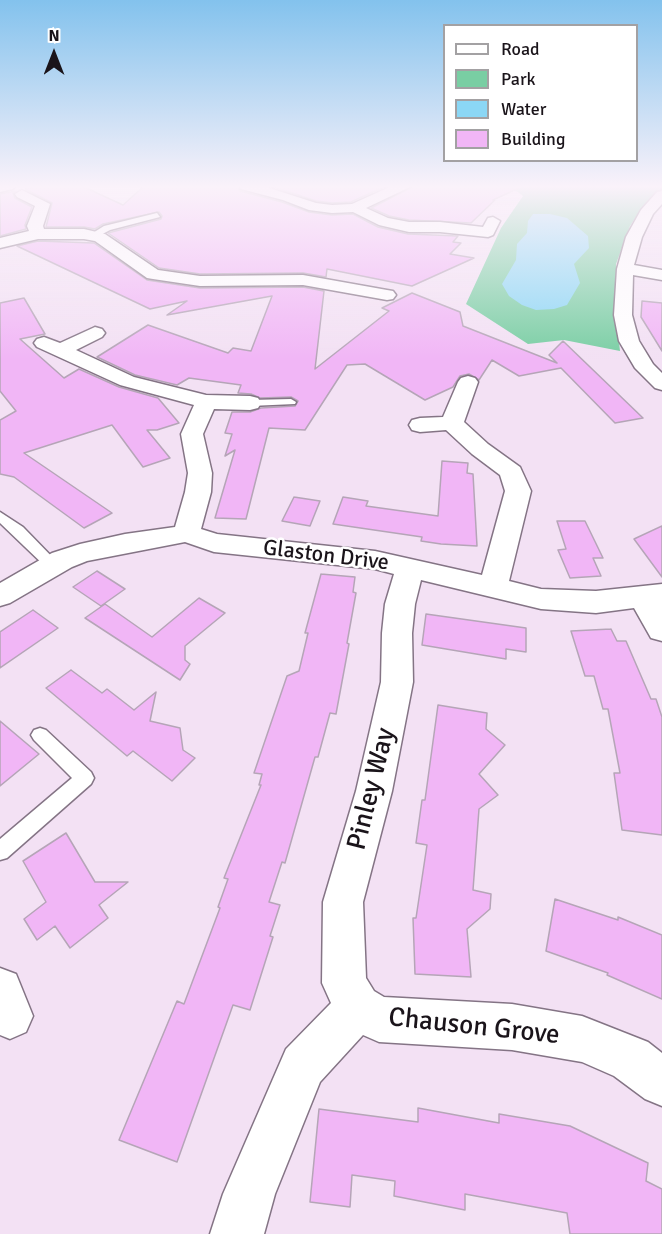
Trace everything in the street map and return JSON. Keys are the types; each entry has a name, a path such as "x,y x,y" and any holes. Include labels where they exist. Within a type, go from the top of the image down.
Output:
{"street":[{"path":"109,244 153,274 200,281 303,280 356,296 387,295"},
{"path":"632,244 625,269 624,315 629,341 645,368 662,384"},
{"path":"625,269 662,275"},
{"path":"95,333 53,347 127,381 206,402 250,403"},
{"path":"452,423 468,382"},
{"path":"0,596 53,566 91,551 187,533 198,492 200,473 192,434 206,402"},
{"path":"420,425 452,423 480,449 511,472 518,491 493,589"},
{"name":"Glaston Drive","path":"187,533 214,543 330,553 375,560 541,599 596,602 653,596"},
{"name":"Pinley Way","path":"358,1007 344,983 343,902 374,791 397,682 397,633 400,604 410,568"},
{"path":"653,596 662,630"},
{"name":"Chauson Grove","path":"237,1234 249,1194 303,1066 358,1007 379,1019 512,1027 582,1039 631,1059 662,1082"}],"lane":[{"path":"250,403 291,402"},
{"path":"0,516 18,530 53,566"},
{"path":"0,851 84,778 40,735"}],"green space":[{"path":"494,244 624,244 616,264 616,316 620,351 564,340 528,344 466,304"}],"water":[{"path":"517,244 589,244 589,248 574,264 580,283 567,305 554,309 536,310 522,305 509,296 502,284 516,260"}],"building":[{"path":"27,244 95,244 147,280 200,288 303,287 324,291 315,369 389,311 382,308 412,293 460,312 463,326 557,363 549,355 563,341 643,418 615,423 561,368 519,376 492,360 479,380 469,374 460,376 453,387 425,400 365,364 347,365 305,430 269,428 246,519 215,518 235,450 225,456 232,434 225,433 232,412 295,406 298,401 291,397 260,398 251,394 238,393 241,385 189,378 177,385 135,375 97,357 148,325 228,353 233,348 251,351 272,296 167,315 187,301 150,309 17,246"},
{"path":"123,244 460,244 450,254 474,258 412,286 327,269 326,277 303,273 200,274 159,268"},
{"path":"24,298 45,334 20,339 64,378 79,369 119,387 158,398 179,423 157,430 147,430 170,458 143,467 112,425 24,453 112,513 84,528 14,477 0,474 0,420 16,411 0,391 0,303"},
{"path":"642,301 662,303 662,351 641,317"},
{"path":"442,461 468,463 467,473 473,474 477,546 421,541 422,537 333,524 343,497 368,501 366,506 438,516"},
{"path":"294,497 320,501 310,526 282,521"},
{"path":"557,521 585,521 603,558 593,558 601,576 570,578 558,550 566,549"},
{"path":"662,526 662,577 634,539"},
{"path":"97,571 125,589 101,606 73,587"},
{"path":"321,574 355,577 353,592 356,593 347,643 349,644 336,714 330,713 285,863 282,862 269,902 280,905 270,936 273,937 250,1010 233,1005 177,1162 119,1140 177,1001 184,1004 220,908 218,907 228,879 224,878 261,785 259,785 262,774 254,773 287,676 299,671 308,633 305,633"},
{"path":"199,598 225,613 185,646 185,660 190,664 180,680 85,618 105,604 152,637"},
{"path":"33,610 58,628 0,668 0,632"},
{"path":"426,614 526,628 526,652 506,649 506,659 422,645"},
{"path":"611,629 617,641 626,641 651,699 656,699 662,717 662,835 622,830 614,773 620,773 608,709 603,709 594,676 585,676 571,631"},
{"path":"71,670 102,693 107,689 134,710 156,692 150,721 180,728 183,750 195,758 172,781 133,751 127,756 46,688"},
{"path":"438,705 487,713 486,729 505,745 479,774 498,795 479,809 473,890 491,894 490,909 467,929 471,977 415,974 413,918 416,918 427,845 416,843 422,800 425,800"},
{"path":"0,721 39,754 0,786"},
{"path":"66,833 95,882 128,882 99,905 108,918 70,948 55,926 37,940 24,919 46,902 23,861"},
{"path":"555,899 618,920 618,917 662,935 662,999 607,975 608,973 546,951"},
{"path":"418,1108 499,1123 499,1114 570,1126 648,1163 646,1181 662,1189 662,1234 570,1234 567,1213 465,1194 465,1210 394,1196 395,1181 352,1175 350,1207 310,1202 319,1109 418,1122"}]}
